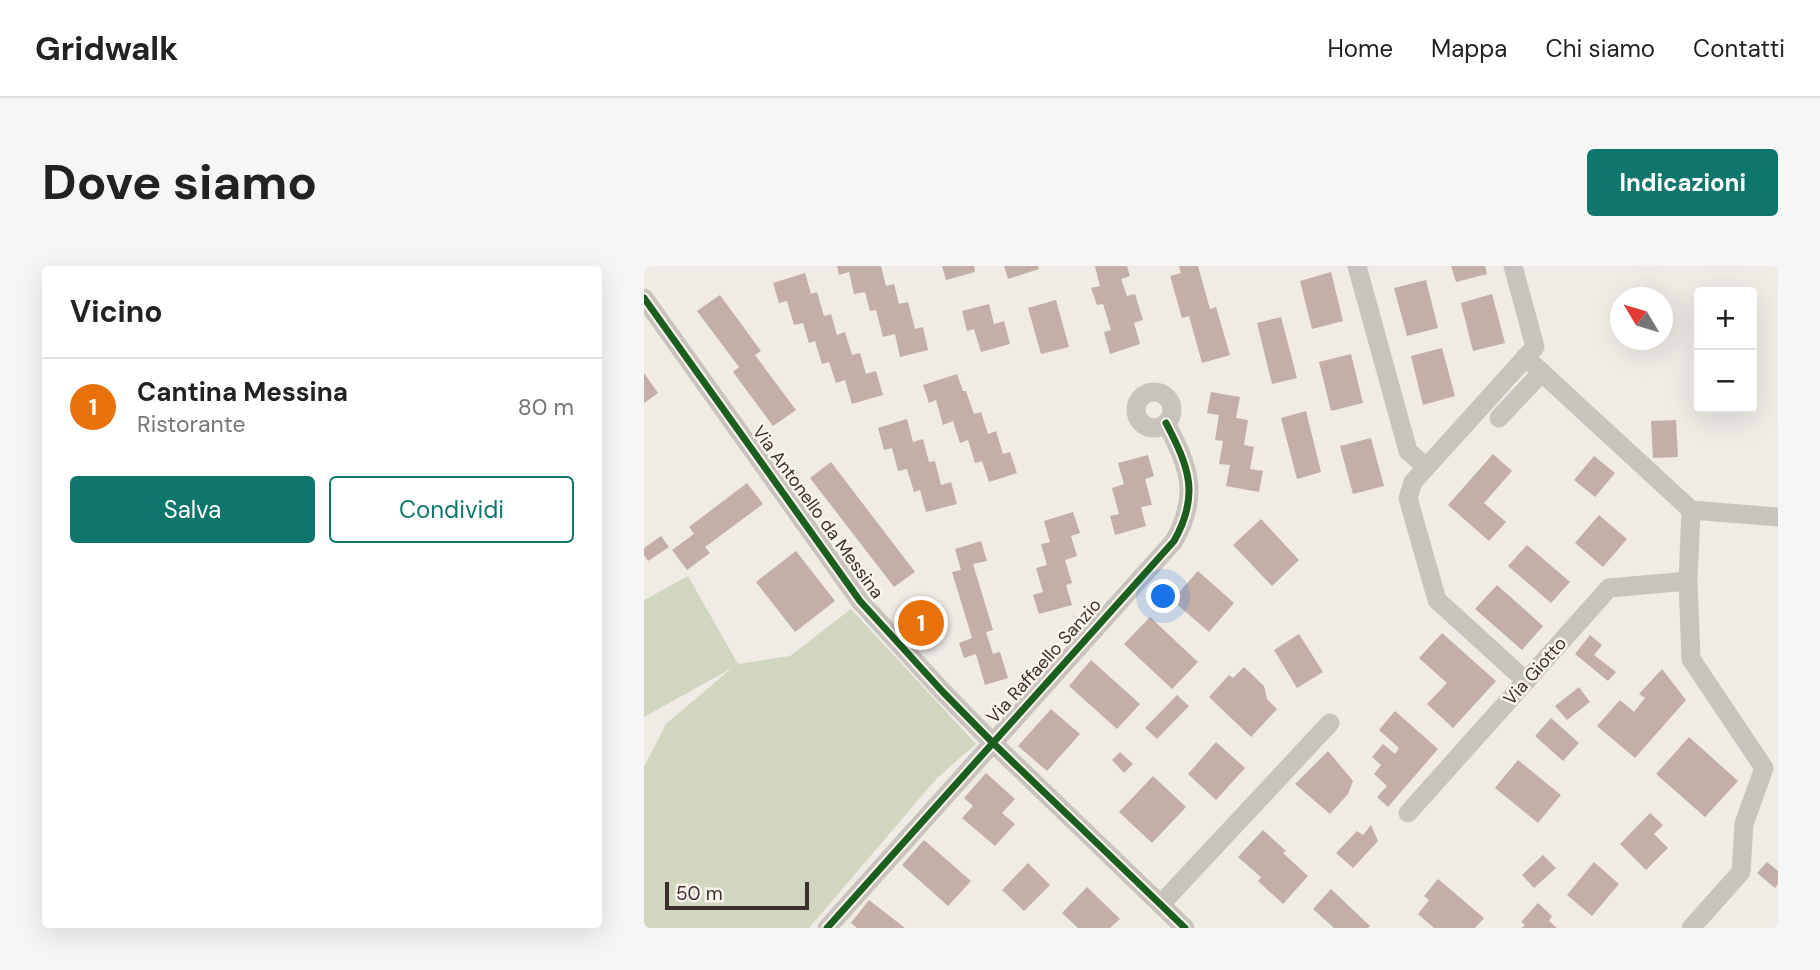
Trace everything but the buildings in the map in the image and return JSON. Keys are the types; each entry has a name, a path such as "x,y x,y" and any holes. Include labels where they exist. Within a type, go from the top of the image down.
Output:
{"street":[{"path":"1357,266 1408,451 1426,467"},
{"path":"1513,266 1535,346 1413,482 1408,498 1437,600 1526,681"},
{"name":"Via Antonello da Messina","path":"646,299 860,601 993,743 1185,928"},
{"path":"1525,357 1691,510 1778,517"},
{"path":"1499,418 1542,372"},
{"name":"Via Raffaello Sanzio","path":"827,928 1174,541 1185,522 1190,485 1182,454 1166,423"},
{"path":"1690,928 1741,872 1744,824 1765,768 1691,659 1688,582 1691,510"},
{"name":"Via Giotto","path":"1408,813 1609,588 1688,582"},
{"path":"1161,904 1330,723"}],"green space":[{"path":"688,576 738,664 790,656 851,609 976,744 937,778 809,928 644,928 644,767 666,724 732,668 644,717 644,600"}],"cycle path":[{"path":"644,298 860,601 993,743 1185,928"},
{"path":"827,928 1174,541 1182,525 1189,495 1181,454 1166,423"}],"place":[{"name":"Cantina Messina","path":"921,623"}]}
